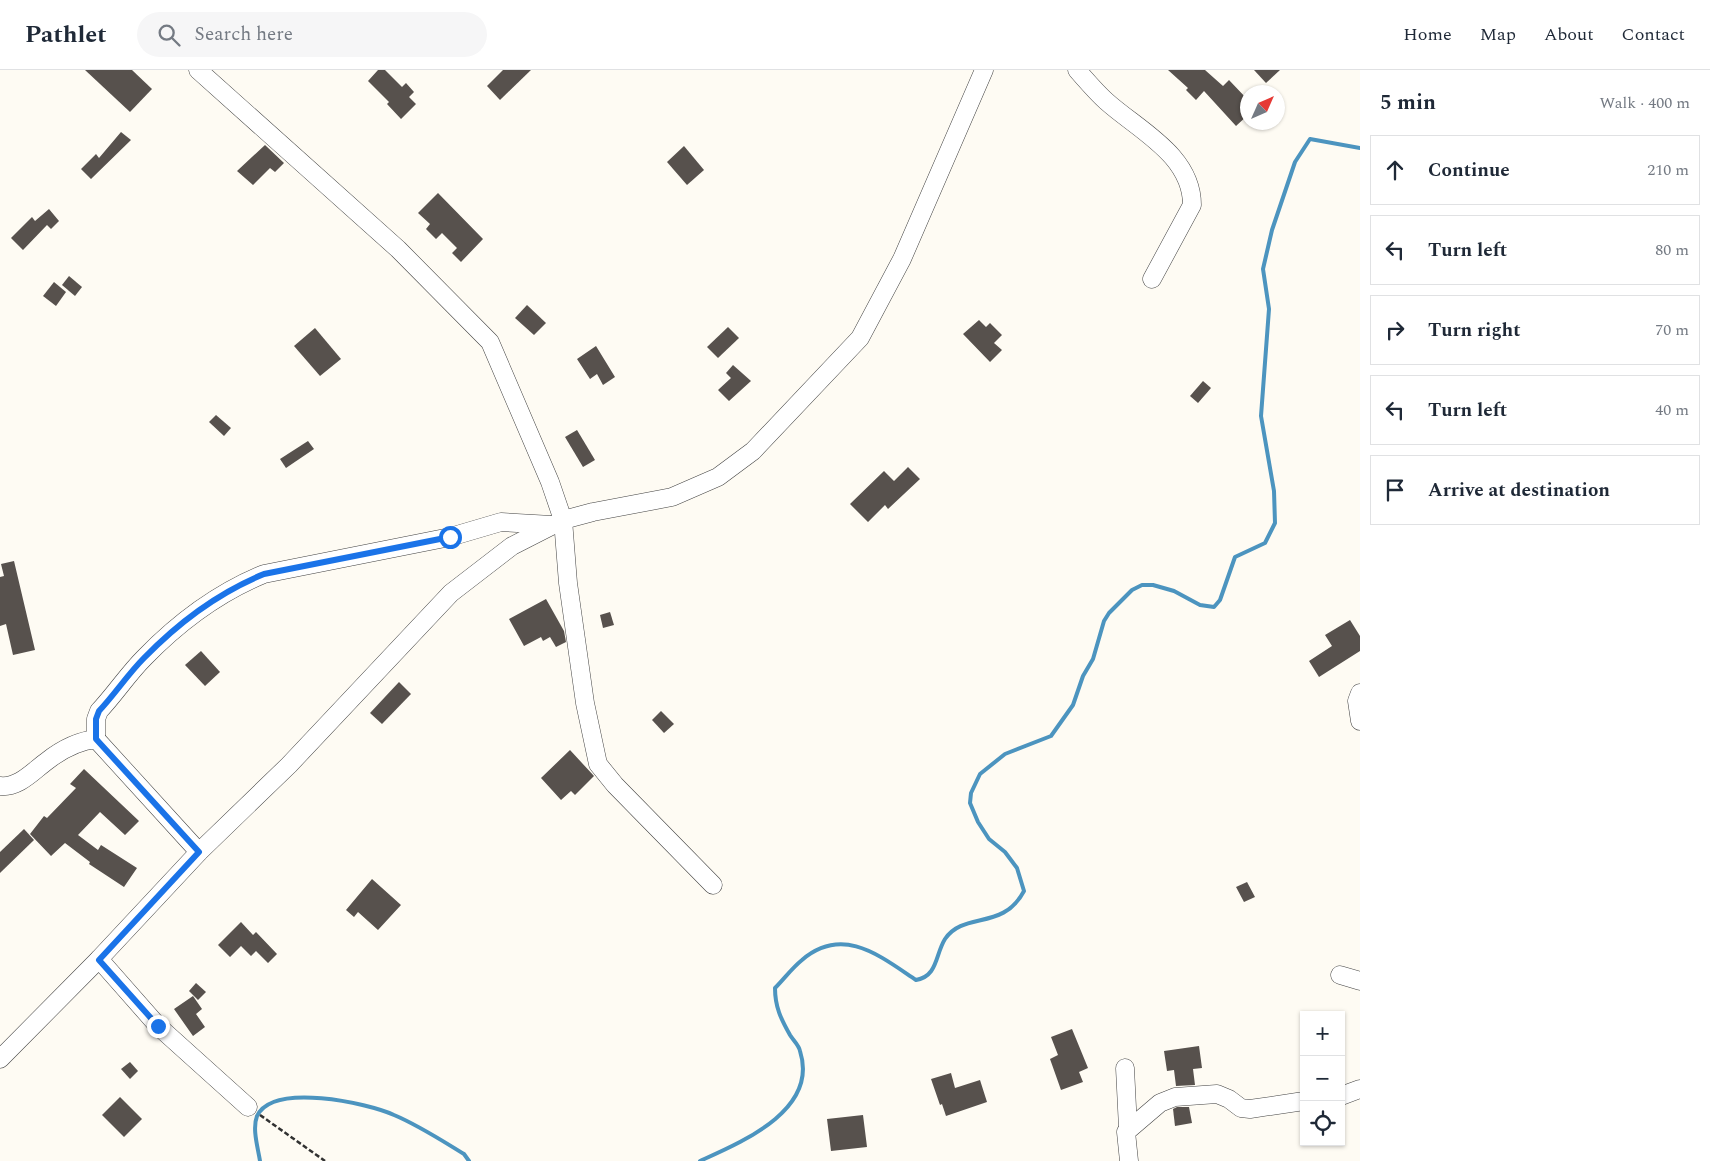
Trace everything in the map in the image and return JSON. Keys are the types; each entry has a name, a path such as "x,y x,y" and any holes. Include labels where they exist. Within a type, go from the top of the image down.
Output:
{"street":[{"path":"198,70 398,249 490,342 550,482 559,523 585,703 598,764 614,785 713,885"},
{"path":"0,1058 99,960 199,852 289,766 451,593 512,546 559,523 593,512 672,497 718,476 753,451 860,338 902,259 984,70"},
{"path":"1077,70 1106,101 1154,138 1184,172 1192,192 1192,205 1152,279"},
{"path":"199,852 96,739 96,719 99,711 145,658 224,592 264,574 450,537 501,522 559,523"},
{"path":"1360,693 1357,701 1360,721"},
{"path":"0,786 10,786 25,778 48,760 73,745 96,739"},
{"path":"99,960 158,1026 248,1107"},
{"path":"1340,975 1360,981"},
{"path":"1125,1068 1128,1128 1125,1138 1129,1161"},
{"path":"1345,1095 1360,1089"},
{"path":"1128,1128 1160,1103 1175,1097 1217,1094 1229,1099 1241,1108 1250,1109 1300,1102"}],"path":[{"path":"248,1107 325,1161"}],"building":[{"path":"85,70 132,70 152,89 130,112"},
{"path":"378,70 385,70 402,87 406,83 414,92 409,97 416,104 401,119 387,104 389,102 368,81"},
{"path":"503,70 531,70 500,100 487,86"},
{"path":"1168,70 1205,70 1223,86 1229,80 1240,92 1240,122 1236,126 1204,91 1196,100 1186,90 1188,88"},
{"path":"1254,70 1280,70 1266,83"},
{"path":"121,132 131,140 91,179 81,169 96,154 99,158"},
{"path":"265,145 284,163 275,172 270,168 253,185 237,171"},
{"path":"684,146 704,170 687,185 667,162"},
{"path":"438,193 483,239 461,262 452,253 457,248 442,233 436,239 426,229 430,224 418,213"},
{"path":"49,209 59,221 51,229 47,225 23,250 11,238 32,217 35,221"},
{"path":"69,276 82,287 75,296 62,285"},
{"path":"54,282 66,292 56,306 43,296"},
{"path":"527,305 546,323 534,335 515,318"},
{"path":"979,320 986,327 990,323 1002,335 994,343 1002,350 990,362 963,334"},
{"path":"728,327 739,338 718,358 707,347"},
{"path":"315,328 341,359 320,376 294,346"},
{"path":"596,346 615,377 603,385 597,374 590,379 577,359"},
{"path":"733,365 751,381 729,401 718,390 731,378 726,373"},
{"path":"1203,381 1211,388 1198,403 1190,396"},
{"path":"216,415 231,428 224,436 209,422"},
{"path":"577,430 595,460 583,467 565,437"},
{"path":"308,441 314,449 286,468 280,459"},
{"path":"908,467 920,479 888,509 885,505 868,522 850,504 884,471 894,481"},
{"path":"14,561 35,650 13,655 6,624 0,626 0,577 4,576 1,564"},
{"path":"546,599 564,631 566,642 556,647 550,637 543,641 541,637 524,646 509,619"},
{"path":"610,612 614,625 603,628 600,615"},
{"path":"1350,620 1360,636 1360,651 1319,677 1309,661 1332,646 1325,635"},
{"path":"201,651 220,672 205,686 185,665"},
{"path":"399,682 411,694 382,724 370,713"},
{"path":"661,711 674,724 664,733 652,720"},
{"path":"570,750 594,776 575,795 571,791 561,800 541,778"},
{"path":"84,769 139,821 125,835 100,812 78,835 98,850 101,845 137,868 124,887 89,864 90,862 65,843 51,856 30,834 44,816 47,818 76,788 70,784"},
{"path":"24,829 34,840 0,873 0,852"},
{"path":"372,879 401,905 378,930 358,912 354,917 346,910"},
{"path":"1247,882 1255,897 1244,902 1236,887"},
{"path":"241,922 253,935 256,932 277,954 268,963 256,951 251,956 241,946 230,957 218,945"},
{"path":"196,983 206,992 198,1000 189,991"},
{"path":"193,996 202,1009 196,1014 205,1027 193,1036 174,1009"},
{"path":"1072,1029 1088,1068 1079,1072 1083,1082 1061,1090 1050,1059 1058,1055 1051,1037"},
{"path":"1199,1046 1202,1068 1193,1069 1195,1085 1176,1086 1174,1070 1167,1071 1164,1051"},
{"path":"130,1062 138,1071 130,1079 121,1069"},
{"path":"951,1073 955,1088 980,1080 987,1102 946,1116 931,1079"},
{"path":"120,1097 142,1119 124,1137 102,1115"},
{"path":"1189,1107 1192,1123 1175,1126 1173,1109"},
{"path":"863,1115 867,1147 831,1151 827,1119"}],"waterway":[{"path":"700,1161 736,1144 773,1121 788,1107 798,1090 803,1072 800,1051 781,1018 777,1007 775,988 802,960 817,950 832,945 847,945 875,954 916,980 923,978 932,969 945,939 953,931 962,925 995,916 1005,911 1015,903 1024,891 1017,868 1005,852 989,839 978,822 970,803 971,793 980,774 1005,754 1051,736 1073,705 1083,676 1093,659 1104,621 1109,613 1132,590 1142,585 1153,585 1174,591 1200,605 1214,607 1220,600 1235,557 1265,543 1275,523 1274,491 1261,416 1269,309 1263,269 1272,230 1295,162 1310,139 1360,148"},
{"path":"260,1161 255,1133 257,1116 266,1106 281,1100 300,1098 343,1101 381,1110 421,1128 447,1143 464,1154 469,1161"}],"route":[{"path":"158,1026 99,960 199,852 96,739 96,719 99,711 145,658 224,592 242,583 264,574 356,558 450,537"}]}
